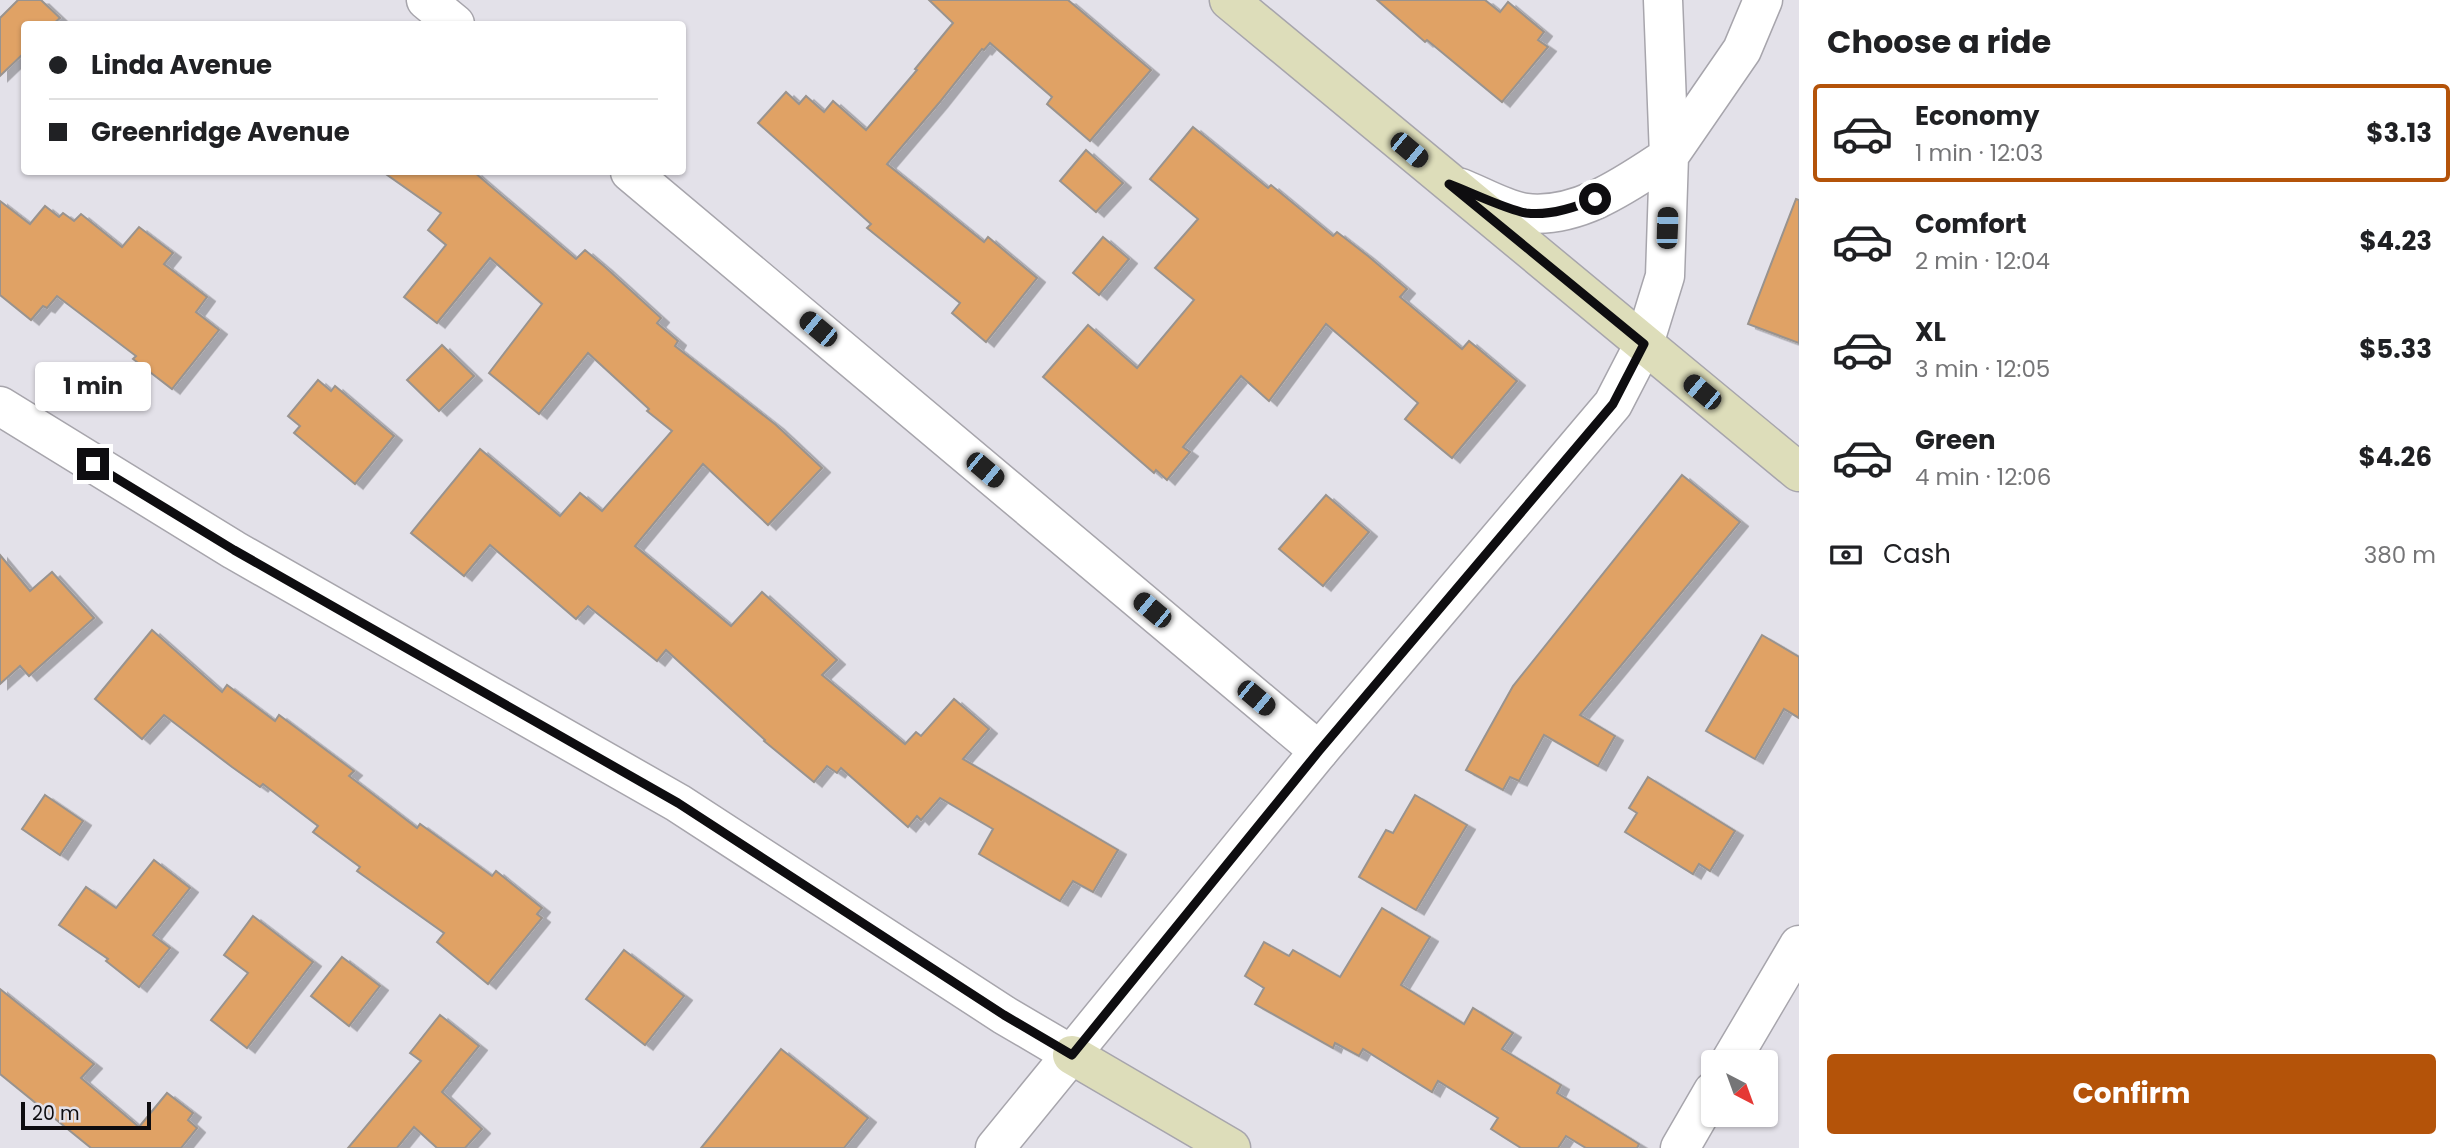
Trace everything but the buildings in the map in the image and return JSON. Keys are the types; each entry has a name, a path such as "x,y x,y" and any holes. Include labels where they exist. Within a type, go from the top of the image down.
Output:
{"street":[{"path":"426,0 452,21"},
{"path":"1229,0 1799,472"},
{"path":"995,1148 1319,751 1613,404 1644,344 1665,276 1670,156 1663,0"},
{"path":"1449,184 1524,213 1549,213 1579,206 1612,192 1670,156 1742,50 1763,0"},
{"path":"634,175 1319,751"},
{"path":"0,406 234,550 678,803 1004,1015 1231,1148"},
{"path":"1737,1050 1799,945"},
{"path":"1680,1148 1701,1112"}],"route":[{"path":"93,464 234,550 678,803 1004,1015 1072,1055 1319,751 1613,404 1644,344 1449,184 1524,213 1549,213 1595,199"}]}
